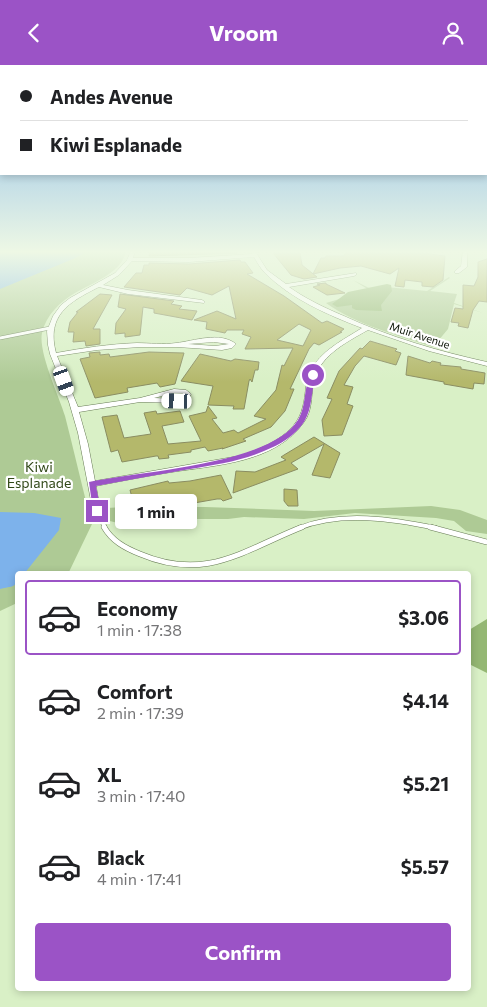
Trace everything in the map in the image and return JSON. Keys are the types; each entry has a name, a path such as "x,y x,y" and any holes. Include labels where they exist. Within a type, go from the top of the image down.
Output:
{"street":[{"path":"82,295 64,306 58,313 50,328 50,343 75,410 95,504"},
{"path":"148,295 202,303"},
{"name":"Muir Avenue","path":"301,295 327,311 367,328 430,350 487,364"},
{"path":"92,484 219,462 260,451 275,443 290,434 300,422 309,402 310,383 322,359 337,346 367,328"},
{"path":"54,355 112,346 176,345 199,348 225,348 233,344 226,341 199,341 176,345"},
{"path":"75,410 140,400 174,391 184,391 188,394 186,399 177,401 140,400"}],"lane":[{"path":"0,338 50,328"},
{"path":"95,504 102,525 113,540 134,552 175,565 200,566 225,562 302,526 333,519 373,520 414,525 445,530 487,542"}],"green space":[{"name":"Kiwi Esplanade","path":"0,295 72,295 50,315 44,326 42,341 46,362 65,416 88,509 205,507 314,511 431,506 460,510 487,520 487,534 466,531 454,521 436,518 355,513 304,519 244,517 195,519 154,516 138,523 123,524 105,520 92,524 69,571 15,571 15,604 0,611"},
{"path":"344,295 389,295 381,305 382,311 356,310 352,308 352,305 337,307 332,304"},
{"path":"353,295 457,295 454,303 483,313 454,304 448,329 433,347 391,334 364,323 326,303"},
{"path":"487,619 487,673 471,665 471,629"}],"water":[{"path":"0,512 34,513 61,518 59,530 26,571 15,571 15,584 11,587 0,589"}],"building":[{"path":"99,295 112,295 93,329 100,329 100,344 86,346 85,341 73,342 74,332 68,332 70,322 78,312 76,312"},
{"path":"120,295 127,295 174,301 171,304 182,306 179,309 197,311 192,320 154,313 154,309 143,307 140,335 125,337 125,333 115,334 116,323 126,309 118,307"},
{"path":"231,295 282,295 322,323 327,321 344,329 319,345 314,343 309,349 290,389 294,389 285,411 271,427 243,439 246,441 222,449 208,451 205,447 191,450 191,452 168,455 169,458 159,459 156,456 122,462 118,450 111,452 102,417 117,415 124,438 151,434 144,413 156,411 157,414 180,411 184,422 162,426 168,444 201,441 189,416 206,412 208,406 217,418 212,419 223,433 234,430 238,433 266,419 254,416 276,390 282,365 284,366 293,348 245,349 251,337 242,334 244,330 227,330 225,333 206,329 207,322 194,320 217,311 236,319","holes":["299,324 311,330 303,346 277,340"]},
{"path":"463,295 487,295 487,302 479,301 473,310 468,328 458,326 459,323 451,322 455,308 463,309"},
{"path":"370,341 397,349 395,351 401,353 396,365 364,356 355,366 344,385 353,387 347,404 353,406 342,435 324,436 322,420 332,399 327,398 339,371 360,348 362,349"},
{"path":"100,352 100,355 109,354 110,357 149,352 184,353 175,384 160,387 157,383 127,388 128,392 95,398 80,359 90,357 89,353"},
{"path":"200,354 231,361 235,359 259,362 258,370 255,370 252,382 250,379 249,381 244,409 233,409 234,406 208,405 213,386 181,381"},
{"path":"408,356 430,363 432,361 441,363 440,365 461,367 461,369 485,373 484,384 474,383 473,389 406,375"},
{"path":"314,437 340,453 330,478 312,475 324,444 291,463 298,469 233,493 236,471 255,472 286,460 281,457"},
{"path":"221,475 232,498 223,501 217,499 194,503 193,500 188,501 186,495 134,505 130,490 168,481 169,483 190,481"},
{"path":"284,489 297,490 298,506 288,506 284,501"}],"route":[{"path":"97,511 92,484 240,457 260,451 290,434 306,411 313,375"}]}
